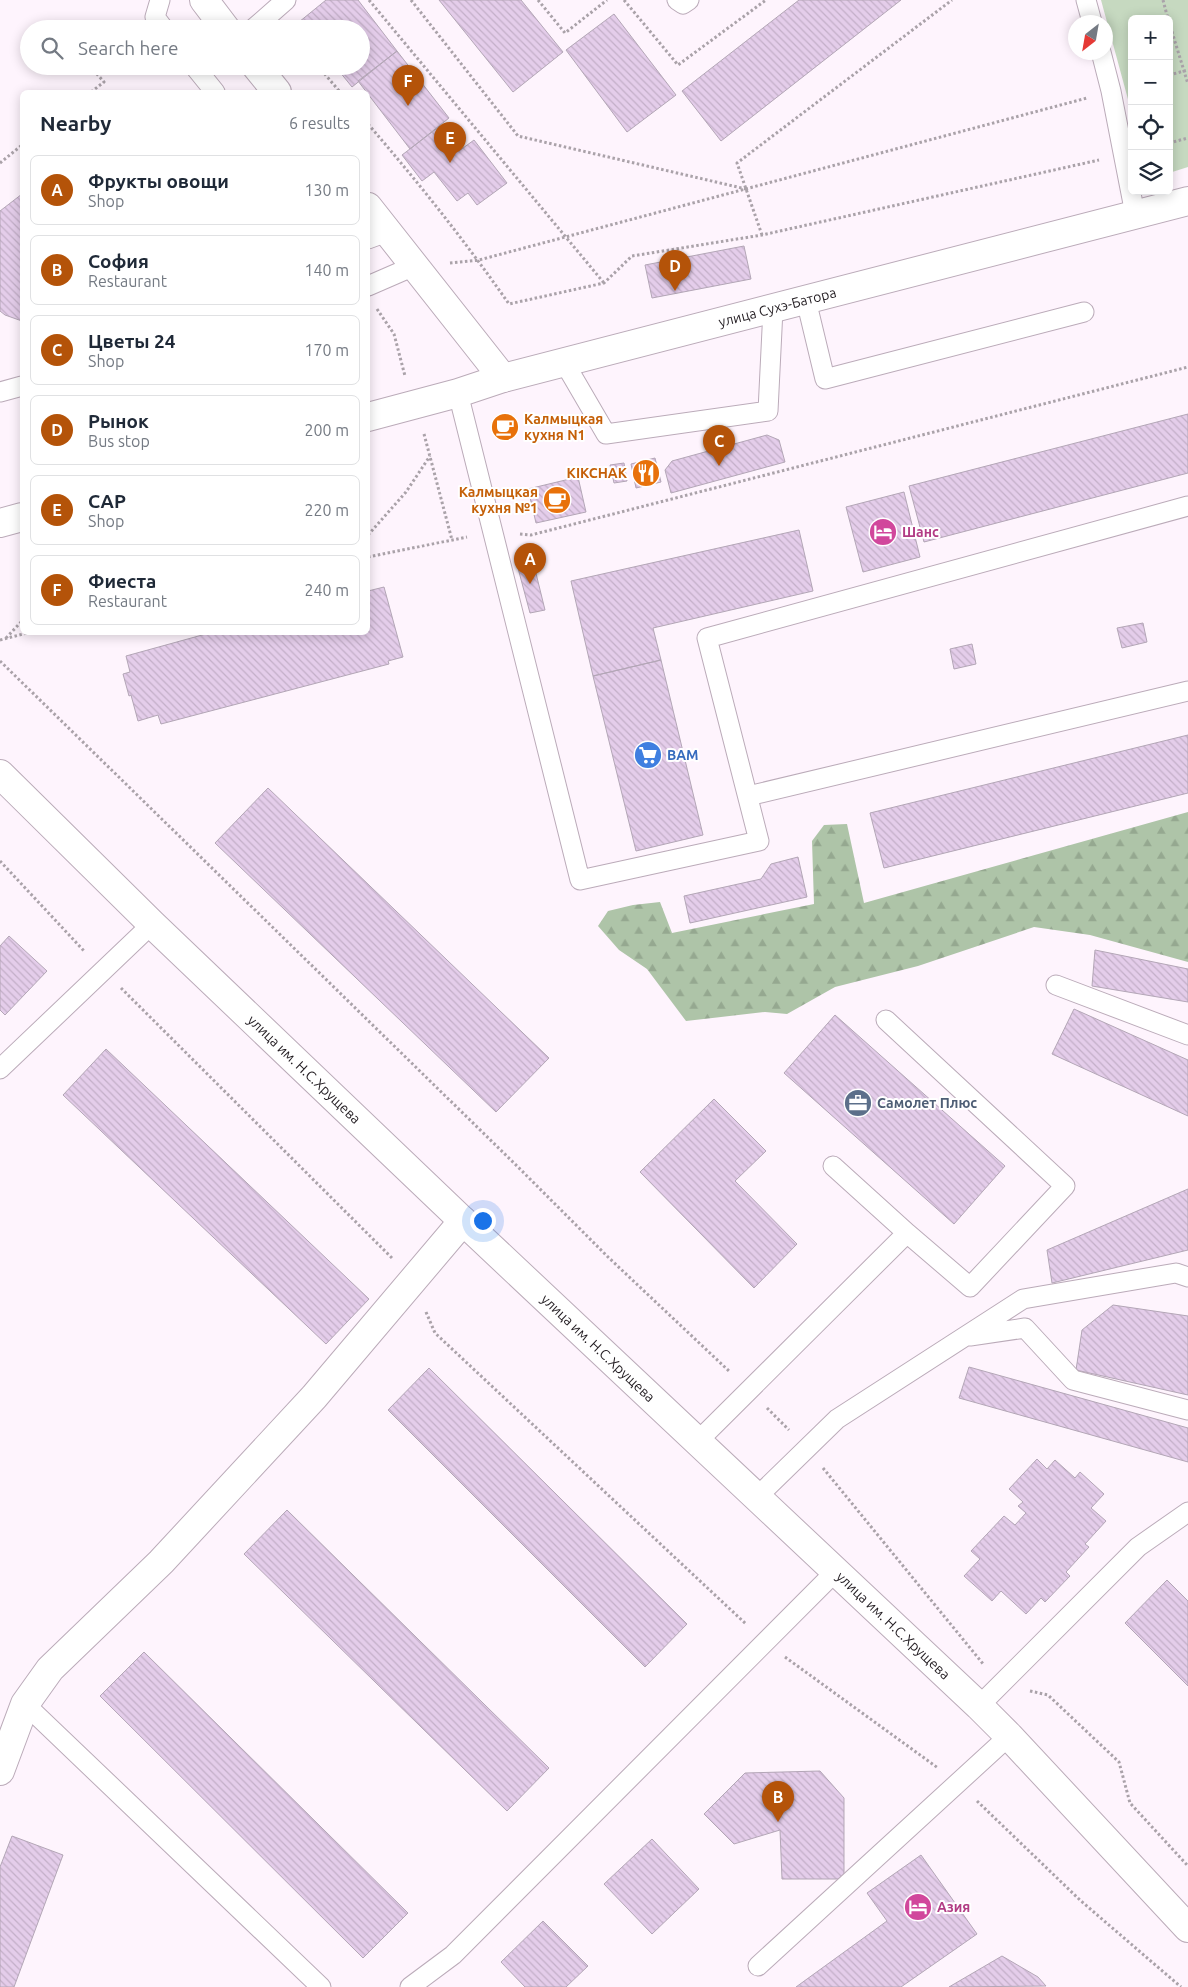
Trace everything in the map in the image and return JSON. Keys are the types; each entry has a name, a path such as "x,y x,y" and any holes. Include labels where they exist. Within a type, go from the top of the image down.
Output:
{"main road":[{"path":"204,0 219,20"},
{"path":"263,75 275,90"},
{"name":"улица Сухэ-Батора","path":"370,416 503,378 1188,201"},
{"path":"370,214 377,235 414,266 503,378"},
{"path":"0,523 20,518"},
{"name":"улица им. Н.С.Хрущева","path":"0,774 152,924 463,1221 1010,1736 1188,1928"},
{"path":"0,1770 25,1704 50,1669 162,1562 307,1404 463,1221"}],"lane":[{"path":"156,20 154,17 160,0"},
{"path":"263,20 286,0"},
{"path":"677,0 683,4 689,0"},
{"path":"1086,0 1090,15"},
{"path":"1103,60 1135,214"},
{"path":"202,75 214,90"},
{"path":"370,294 414,266"},
{"path":"806,300 825,379 1084,312"},
{"path":"564,362 606,434 768,411 773,309"},
{"path":"0,392 20,387"},
{"path":"458,392 580,880 759,841 707,638 1188,506"},
{"path":"748,796 1188,691"},
{"path":"0,1069 152,924"},
{"path":"1056,985 1188,1036"},
{"path":"833,1166 970,1287 1065,1186 886,1020"},
{"path":"697,1442 908,1233"},
{"path":"757,1497 836,1419 1024,1299 1176,1273 1188,1277"},
{"path":"964,1337 1025,1328 1073,1380 1188,1410"},
{"path":"979,1706 1138,1547 1188,1512"},
{"path":"410,1987 453,1955 835,1572"},
{"path":"25,1704 321,1987"},
{"path":"758,1966 1010,1736"}],"path":[{"path":"369,0 604,283"},
{"path":"411,0 518,136 746,189"},
{"path":"538,0 565,33 607,0"},
{"path":"624,0 678,65 766,0"},
{"path":"762,235 737,163 952,0"},
{"path":"1163,0 1168,15"},
{"path":"1173,35 1188,84"},
{"path":"1173,74 1188,70"},
{"path":"94,90 104,82 98,75"},
{"path":"326,75 338,90"},
{"path":"414,266 479,260 1111,92"},
{"path":"370,126 434,201 479,260 509,304 604,283 632,256 762,235 1123,155"},
{"path":"1173,142 1188,138"},
{"path":"0,163 20,147"},
{"path":"370,294 394,334 413,404 431,456 452,540"},
{"path":"370,557 492,530 531,535 1188,367"},
{"path":"370,533 406,492 431,456"},
{"path":"5,639 20,622"},
{"path":"0,640 20,635"},
{"path":"0,661 494,1143 608,1257 750,1390 807,1448 1000,1685 1048,1695 1119,1762 1130,1804 1188,1866"},
{"path":"0,861 103,970 413,1280 435,1333 766,1643 958,1783 1081,1901 1181,1987"}],"green space":[{"path":"1101,0 1188,0 1188,167 1173,172 1173,15 1128,15 1128,99 1113,44 1113,15 1105,15"},
{"path":"1188,812 1188,962 1090,935 1034,927 918,966 835,987 787,1014 765,1012 686,1021 647,969 619,950 598,926 608,911 633,905 660,902 672,933 814,904 812,841 824,825 847,824 864,903"}],"building":[{"path":"326,0 358,0 397,51 370,73 370,20 301,20"},
{"path":"439,0 521,0 563,52 513,92"},
{"path":"799,0 901,0 721,141 682,91"},
{"path":"614,14 676,95 627,132 566,50"},
{"path":"397,51 449,118 410,149 370,97 370,90 365,90 358,81 366,75 370,75 370,72"},
{"path":"342,75 367,75 352,87"},
{"path":"440,126 459,151 474,140 507,183 477,205 468,193 457,201 434,172 422,181 402,155"},
{"path":"20,196 20,320 5,315 0,311 0,211"},
{"path":"744,246 751,279 652,298 645,265"},
{"path":"1188,414 1188,473 924,542 909,486"},
{"path":"767,435 779,440 785,462 671,493 665,470 672,461"},
{"name":"KIKCHAK","path":"655,458 661,482 636,488 631,464"},
{"path":"624,463 627,481 614,483 610,465"},
{"name":"Калмыцкая кухня №1","path":"578,477 586,512 536,523 528,489"},
{"name":"Шанс","path":"904,492 920,557 863,572 846,507"},
{"path":"799,530 813,591 653,628 661,660 593,676 571,581"},
{"path":"531,553 545,610 530,613 515,557"},
{"path":"384,587 403,657 388,661 389,664 161,724 158,715 138,721 123,674 130,672 126,656 202,635 370,635 370,590"},
{"path":"1143,623 1147,642 1122,648 1117,628"},
{"path":"972,644 976,664 954,669 950,649"},
{"name":"ВАМ","path":"661,660 703,835 636,851 593,676"},
{"path":"1188,735 1188,793 884,868 870,813"},
{"path":"268,788 549,1058 496,1112 215,843"},
{"path":"798,857 807,897 690,923 684,896 761,879 771,864"},
{"path":"9,936 47,971 5,1015 0,1010 0,946"},
{"path":"1095,950 1188,969 1188,1002 1092,986"},
{"path":"1074,1009 1188,1060 1188,1116 1052,1054"},
{"path":"835,1015 1005,1166 954,1224 784,1073"},
{"path":"106,1049 369,1299 326,1344 63,1095"},
{"path":"714,1099 766,1151 735,1181 797,1244 754,1288 640,1172"},
{"path":"1188,1189 1188,1250 1052,1283 1047,1250"},
{"path":"1113,1305 1188,1316 1188,1395 1076,1370 1082,1330"},
{"path":"969,1367 1188,1428 1188,1462 959,1398"},
{"path":"429,1368 687,1624 645,1667 388,1410"},
{"path":"1037,1459 1047,1469 1055,1460 1075,1478 1080,1472 1104,1494 1091,1508 1106,1521 1085,1544 1089,1547 1066,1572 1070,1576 1045,1602 1041,1598 1026,1614 1001,1591 992,1601 964,1576 980,1559 971,1551 1004,1516 1015,1525 1026,1513 1018,1506 1023,1502 1009,1489"},
{"path":"287,1510 549,1768 507,1811 244,1554"},
{"path":"1167,1580 1188,1601 1188,1686 1125,1623"},
{"path":"144,1652 408,1913 363,1958 100,1696"},
{"path":"820,1771 844,1798 844,1879 782,1879 780,1830 734,1844 704,1814 745,1773"},
{"path":"12,1836 63,1855 14,1987 0,1987 0,1867"},
{"path":"652,1839 699,1889 652,1934 604,1884"},
{"name":"Азия","path":"921,1855 977,1934 901,1987 796,1987 887,1921 867,1893"},
{"path":"543,1921 588,1966 566,1987 525,1987 501,1962"},
{"path":"1002,1956 1038,1977 1046,1986 949,1987"}],"place":[{"name":"Фиеста","path":"408,106"},
{"name":"САР","path":"450,163"},
{"name":"Рынок","path":"675,291"},
{"name":"Калмыцкая кухня N1","path":"505,427"},
{"name":"Цветы 24","path":"719,466"},
{"name":"KIKCHAK","path":"646,473"},
{"name":"Калмыцкая кухня №1","path":"557,500"},
{"name":"Шанс","path":"883,532"},
{"name":"Фрукты овощи","path":"530,584"},
{"name":"ВАМ","path":"648,755"},
{"name":"Самолет Плюс","path":"858,1103"},
{"name":"София","path":"778,1822"},
{"name":"Азия","path":"918,1907"}]}
